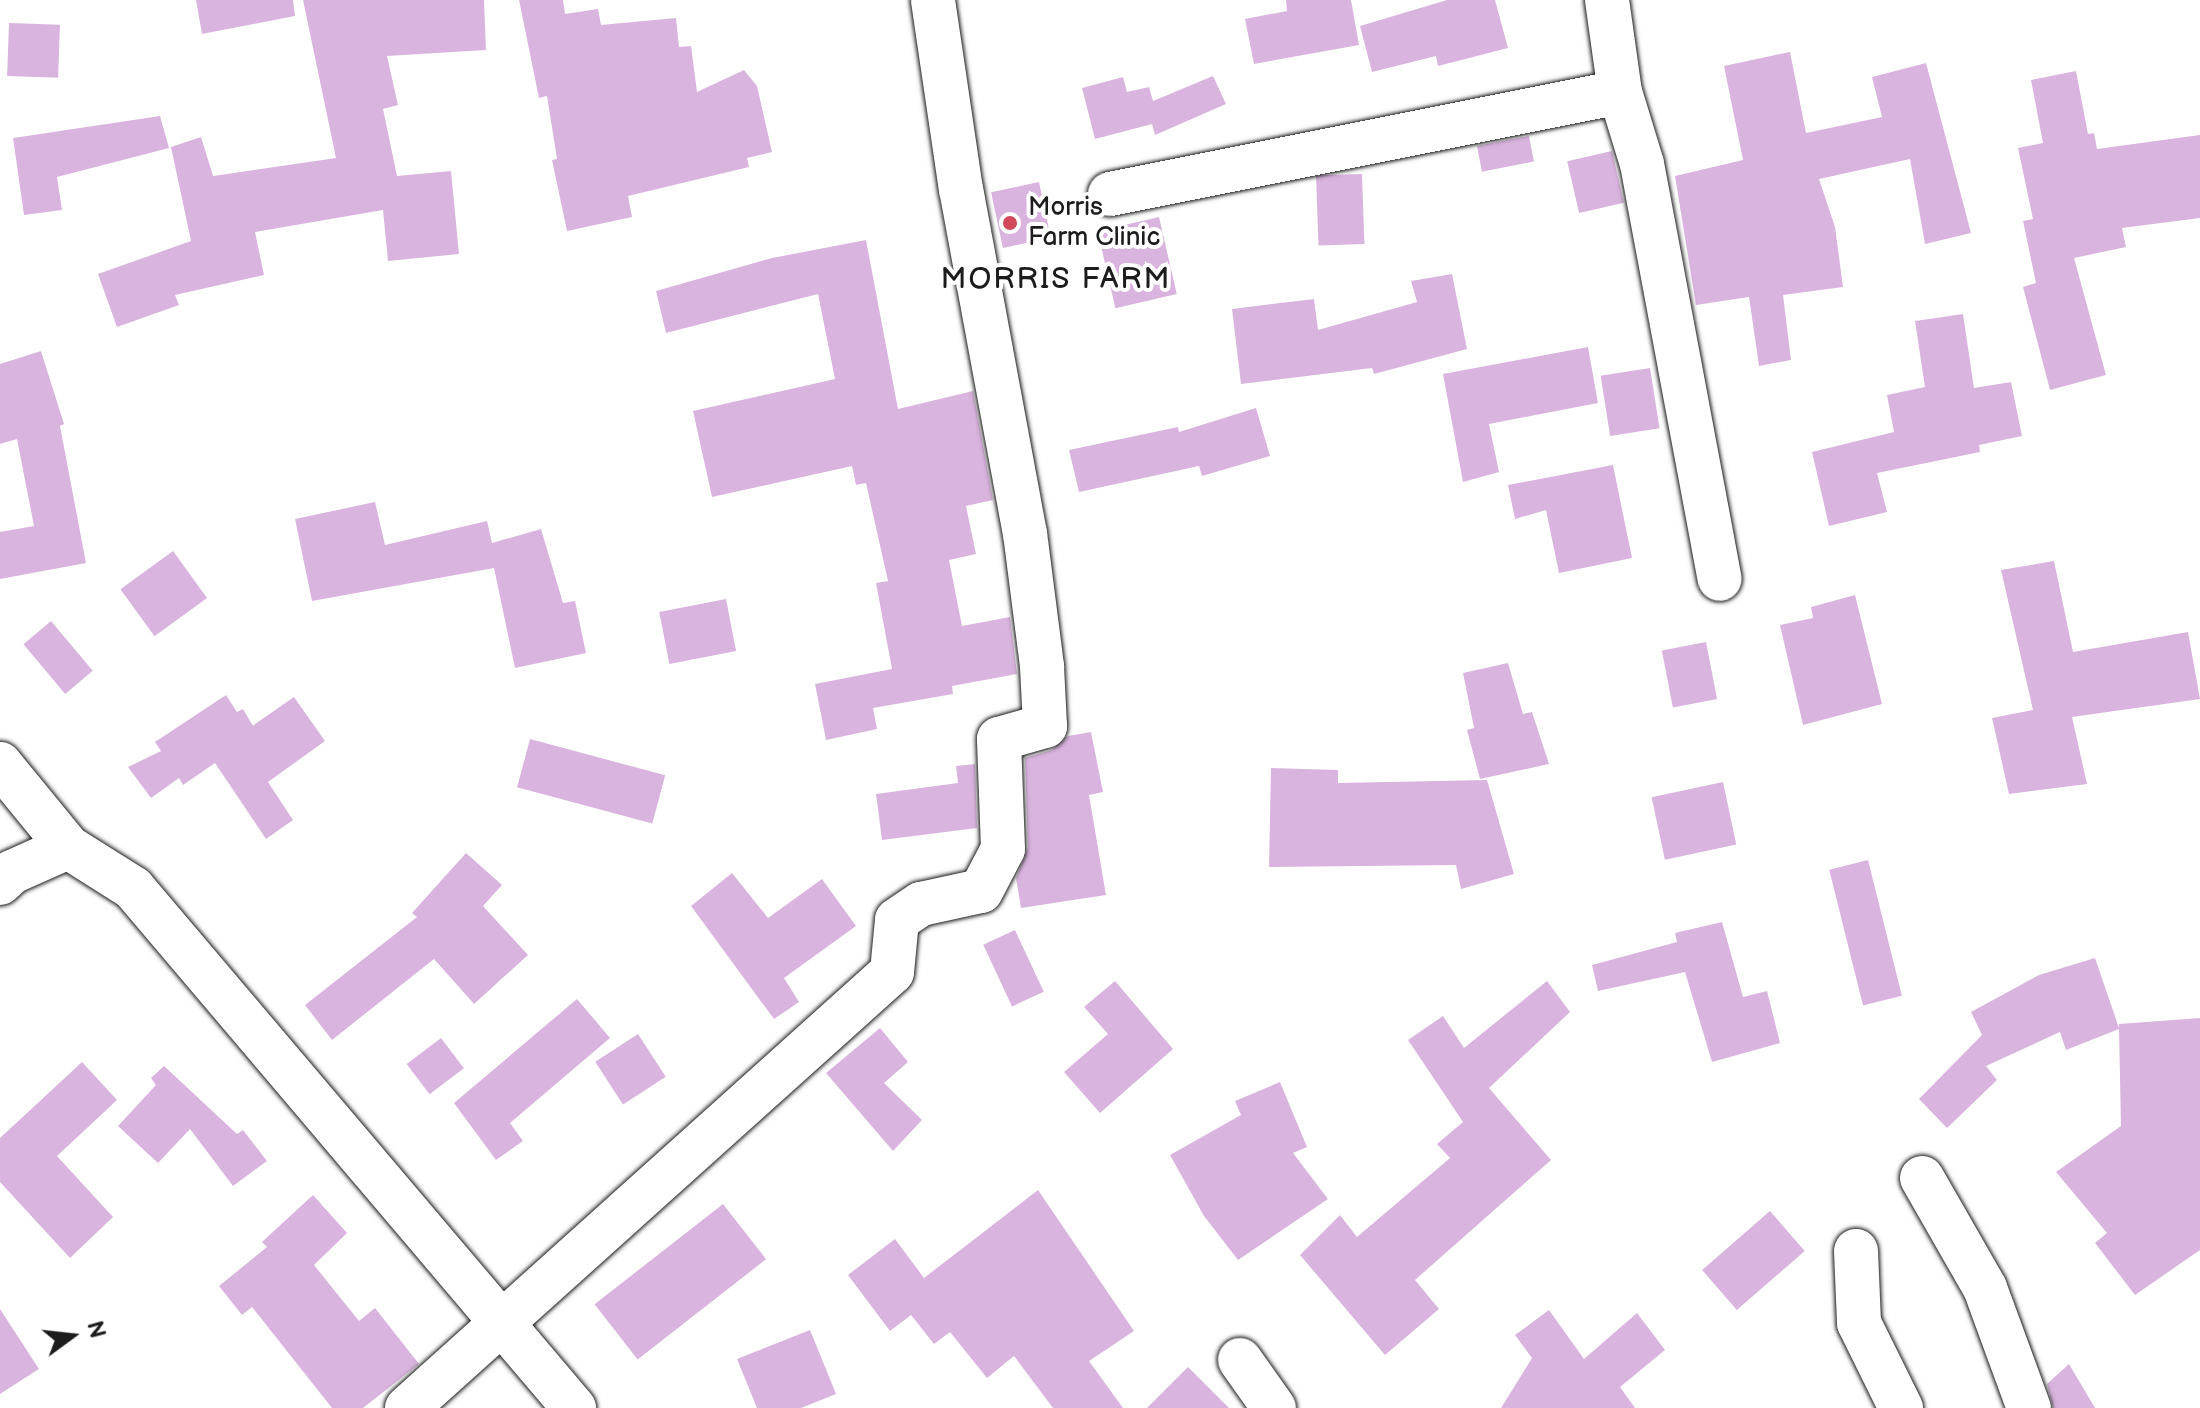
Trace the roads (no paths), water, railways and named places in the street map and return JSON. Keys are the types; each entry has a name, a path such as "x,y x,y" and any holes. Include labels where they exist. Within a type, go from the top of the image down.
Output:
{"street":[{"path":"407,1408 892,972 897,920 921,904 981,891 1003,849 999,739 1045,726 1025,534 961,190 933,0"},
{"path":"1607,0 1620,92 1642,164 1720,579"},
{"path":"1110,194 1620,92"},
{"path":"0,764 68,847 133,888 574,1408"},
{"path":"0,883 12,872 68,847"},
{"path":"1922,1178 1985,1288 2029,1408"},
{"path":"1856,1251 1859,1323 1901,1408"},
{"path":"1240,1360 1274,1408"}],"place":[{"name":"Morris Farm Clinic","path":"1010,223"}],"district":[{"name":"MORRIS FARM","path":"1056,279"}]}
